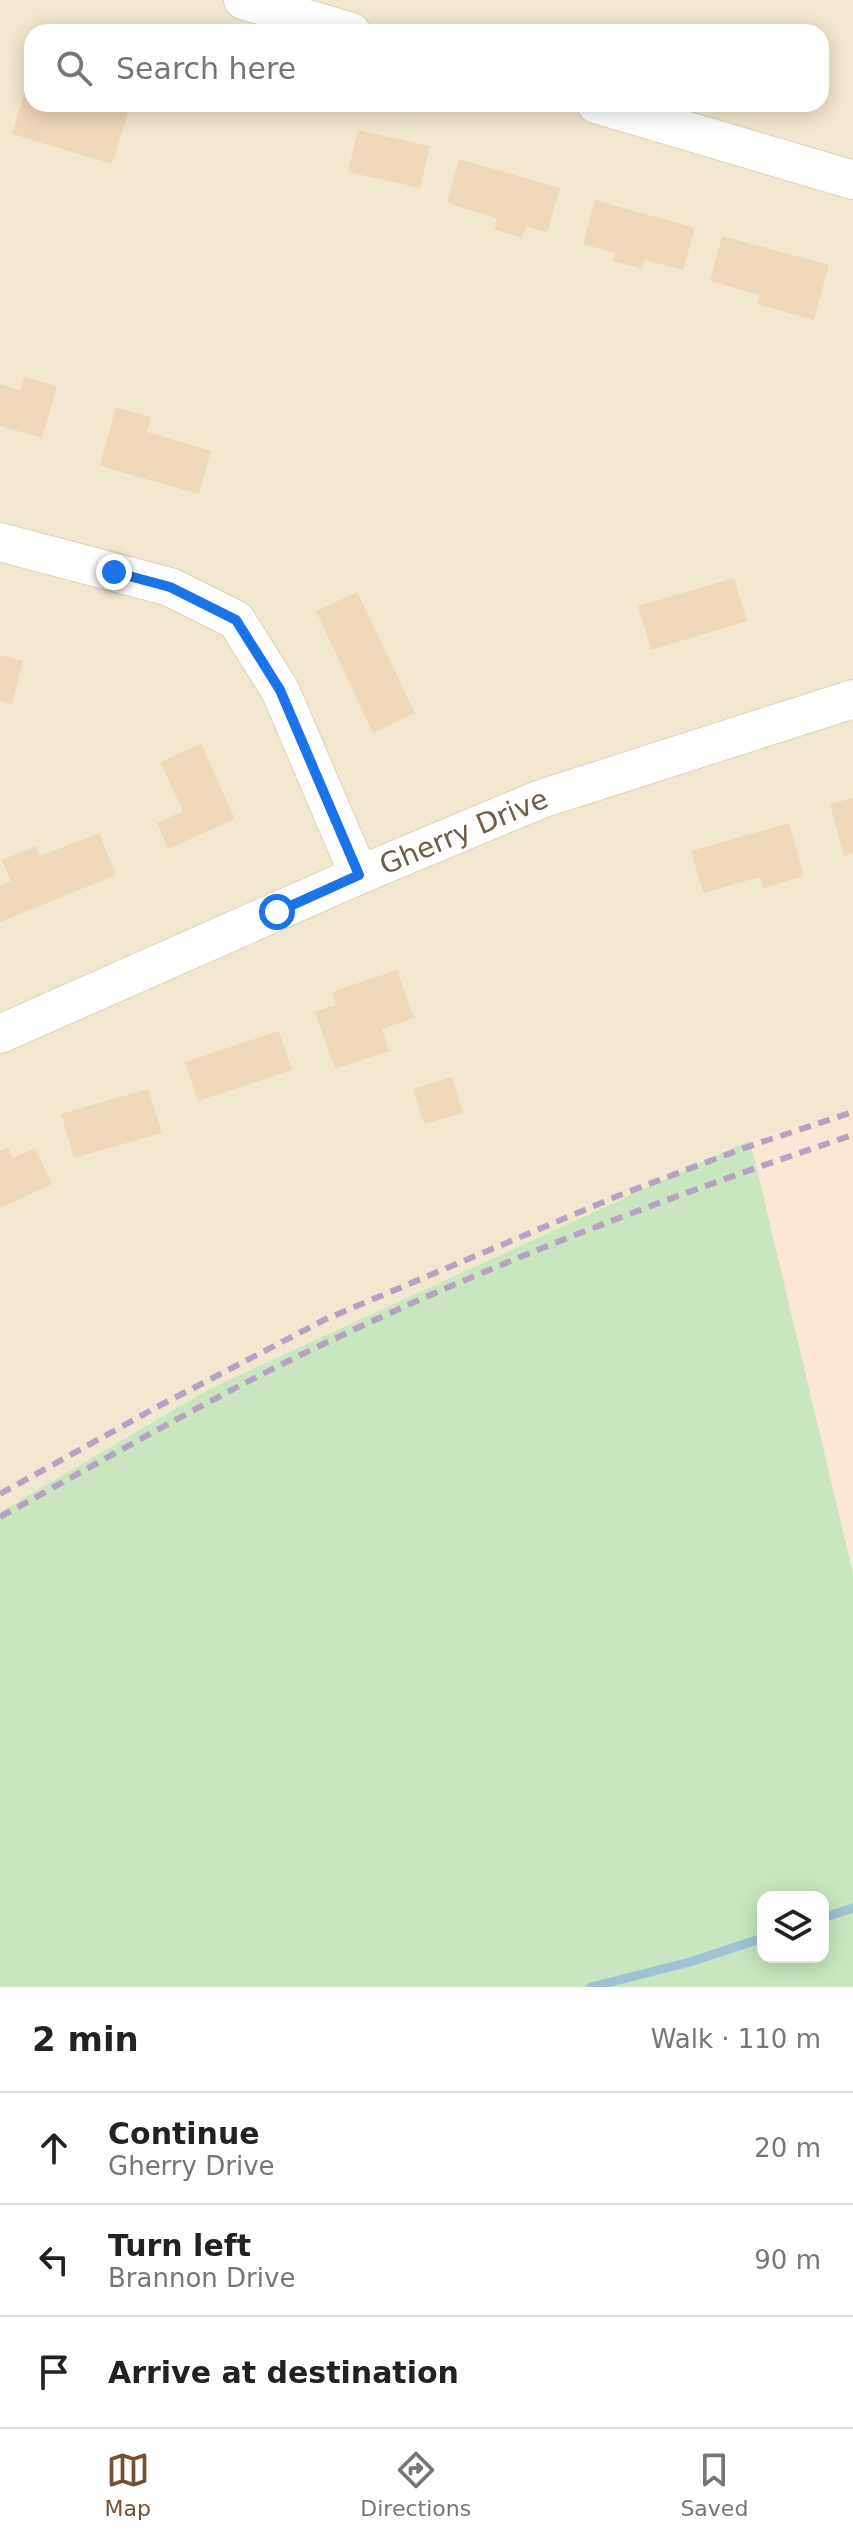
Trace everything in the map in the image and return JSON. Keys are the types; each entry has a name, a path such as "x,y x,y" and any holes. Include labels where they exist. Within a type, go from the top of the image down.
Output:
{"street":[{"path":"243,0 324,24"},
{"path":"623,112 853,180"},
{"path":"0,542 170,587 236,620 280,690 359,875"},
{"name":"Gherry Drive","path":"0,1034 359,875 541,799 853,699"}],"shaded area":[{"path":"0,0 853,0 853,1111 750,1140 209,1389 0,1512"},
{"path":"853,1111 853,1573 750,1140"}],"green space":[{"path":"750,1140 853,1573 853,1987 0,1987 0,1512 209,1389"}],"building":[{"path":"24,93 24,112 128,113 112,164 12,134"},
{"path":"358,130 430,146 420,188 348,172"},
{"path":"459,159 560,188 547,233 526,226 522,238 494,229 497,218 447,203"},
{"path":"595,200 695,228 683,270 645,260 642,269 613,261 615,253 583,244"},
{"path":"722,236 829,265 814,320 757,304 760,295 710,281"},
{"path":"24,377 57,386 42,438 0,426 0,384 20,390"},
{"path":"116,407 151,417 147,432 211,451 199,494 100,466"},
{"path":"734,578 747,621 651,650 638,606"},
{"path":"357,592 415,713 373,733 316,611"},
{"path":"0,655 23,661 12,704 0,701"},
{"path":"201,744 235,819 168,849 157,823 183,811 160,762"},
{"path":"853,798 853,853 844,856 830,804"},
{"path":"789,823 804,876 763,888 760,877 703,893 691,851"},
{"path":"99,833 116,875 0,922 0,885 11,881 2,860 36,846 40,856"},
{"path":"397,970 414,1018 382,1029 389,1051 335,1069 315,1012 336,1005 332,992"},
{"path":"279,1031 292,1070 198,1101 185,1062"},
{"path":"452,1077 463,1113 424,1124 413,1089"},
{"path":"148,1089 162,1133 74,1158 61,1114"},
{"path":"8,1147 13,1158 35,1148 52,1184 0,1208 0,1151"}],"waterway":[{"path":"829,1916 853,1908"},
{"path":"591,1987 690,1962 757,1940"}],"railway":[{"path":"0,1494 326,1319 620,1195 744,1148 853,1112"},
{"path":"0,1517 251,1380 399,1309 592,1229 853,1135"}],"route":[{"path":"114,572 170,587 236,620 280,690 359,875 277,912"}]}
